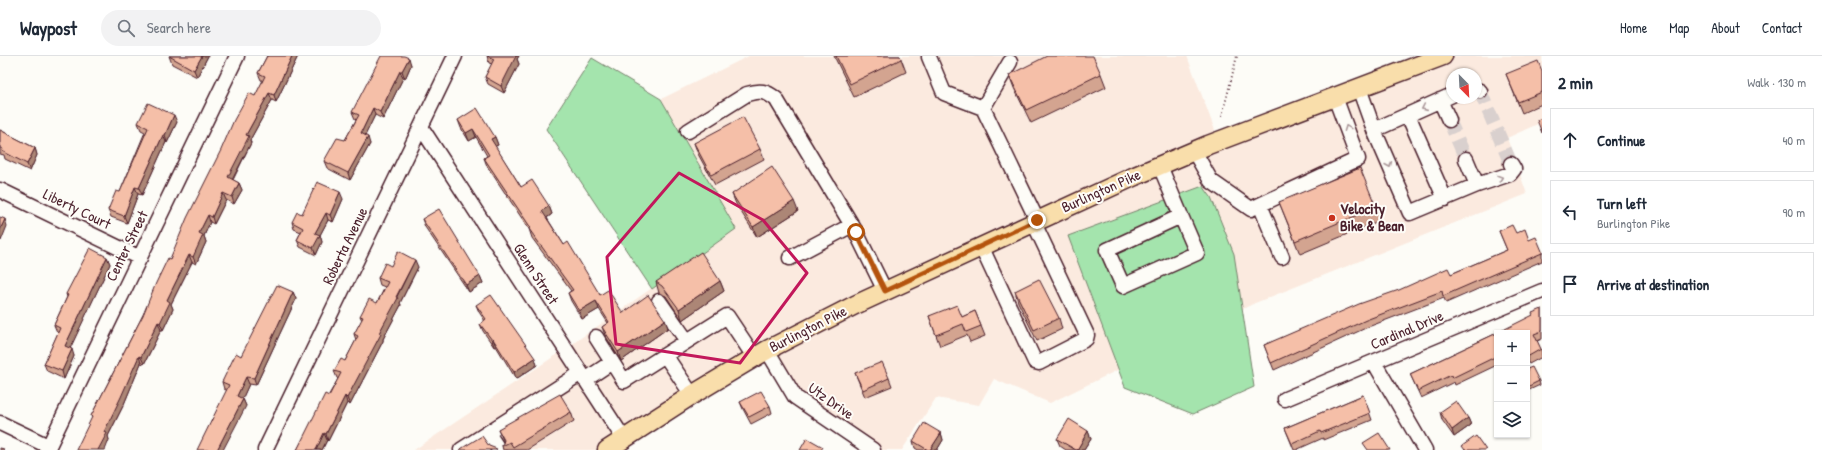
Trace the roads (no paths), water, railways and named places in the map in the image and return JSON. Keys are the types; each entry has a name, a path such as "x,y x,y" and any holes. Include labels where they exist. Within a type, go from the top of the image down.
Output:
{"main road":[{"name":"Burlington Pike","path":"607,450 692,395 761,354 885,291 1035,221 1194,151 1442,56"}],"street":[{"name":"Center Street","path":"48,448 237,56"},
{"name":"Roberta Avenue","path":"265,450 455,56"},
{"path":"929,57 944,93 983,108 1087,335 1086,340 1039,363 1035,362 981,246"},
{"path":"983,108 1010,62"},
{"path":"1359,88 1374,130 1410,213 1477,185 1510,174 1514,169 1511,164"},
{"path":"688,131 747,94 756,91 767,91 776,99 852,225 885,291"},
{"path":"1194,151 1212,181 1251,209 1358,159 1335,97"},
{"path":"1374,130 1446,98"},
{"path":"1447,104 1449,120"},
{"path":"1408,115 1445,199"},
{"name":"Glenn Street","path":"420,128 624,440"},
{"path":"1466,159 1477,185"},
{"path":"1160,166 1197,253 1123,286 1107,250 1181,216"},
{"name":"Liberty Court","path":"0,190 140,258"},
{"path":"1260,205 1282,257"},
{"path":"790,258 852,225"},
{"name":"Cardinal Drive","path":"1285,399 1542,291"},
{"path":"596,337 624,381 687,341 660,301"},
{"name":"Utz Drive","path":"687,341 727,316 761,354 795,398 873,450"},
{"path":"665,355 692,395"},
{"path":"461,450 583,377 612,362"},
{"path":"1374,362 1425,450"},
{"path":"0,423 48,448"},
{"path":"488,433 499,450"}],"tunnel":[{"path":"1482,96 1511,164"},
{"path":"1449,120 1466,159"}],"place":[{"name":"Velocity Bike & Bean","path":"1332,218"}]}
